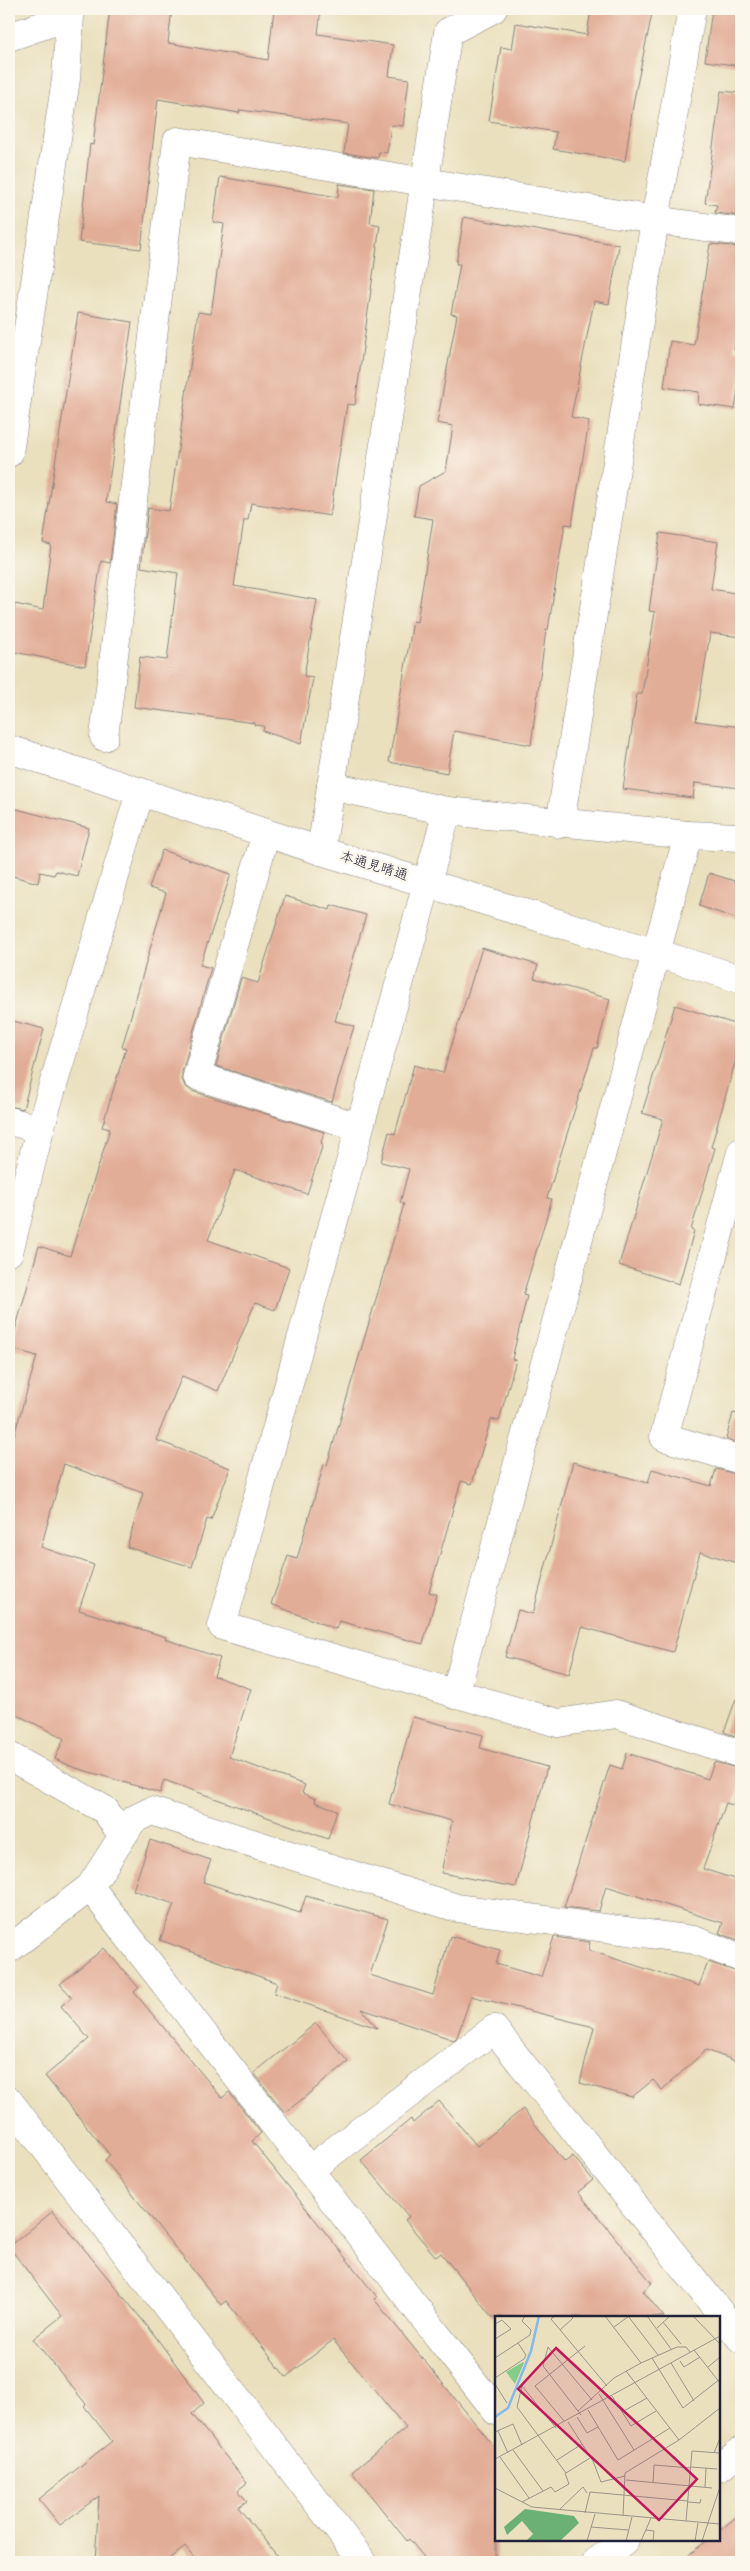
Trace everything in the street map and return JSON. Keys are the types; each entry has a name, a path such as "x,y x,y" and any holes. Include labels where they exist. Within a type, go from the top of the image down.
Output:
{"street":[{"path":"321,851 448,32 493,9"},
{"path":"560,824 655,220 692,9"},
{"path":"9,37 70,16 66,79 9,453"},
{"path":"104,737 177,141 655,220 741,232"},
{"name":"本通見晴通","path":"9,749 321,851 741,978"},
{"path":"331,786 447,810 560,824 688,835 741,837"},
{"path":"9,1252 40,1130 140,792"},
{"path":"447,810 222,1626 558,1724 616,1714 741,1754"},
{"path":"266,832 197,1076 359,1127"},
{"path":"455,1695 658,952 688,835"},
{"path":"9,1121 40,1130"},
{"path":"741,1152 731,1232 664,1437 741,1460"},
{"path":"9,1756 105,1810 122,1835"},
{"path":"9,1949 90,1887 133,1820 152,1811 457,1908 694,1940 741,1958"},
{"path":"90,1887 495,2409"},
{"path":"309,2170 494,2028 741,2339"},
{"path":"9,2101 363,2562"},
{"path":"720,2467 741,2451"}],"building":[{"path":"110,9 172,9 168,43 268,60 274,9 321,9 318,34 393,45 389,76 409,79 403,126 391,125 387,153 379,152 378,158 344,153 348,124 240,110 239,113 158,99 141,249 79,242 90,144 93,145"},
{"path":"591,9 653,9 634,99 625,161 553,149 556,132 489,121 501,47 512,49 516,23 587,35"},
{"path":"712,9 741,9 741,66 705,61"},
{"path":"721,91 741,93 741,216 715,213 717,205 705,203"},
{"path":"220,177 338,197 339,184 374,189 370,223 380,225 355,405 347,404 330,516 251,503 248,520 244,520 234,586 317,600 304,676 313,678 301,744 263,731 264,726 254,725 255,723 134,707 140,657 167,660 178,573 141,567 148,508 169,511 198,312 211,314 224,224 213,222"},
{"path":"464,217 619,245 609,304 594,301 571,417 589,421 572,525 565,524 548,630 546,630 531,745 454,731 447,773 389,762 413,621 417,622 433,519 414,516 419,486 446,471 453,426 437,423 457,315 451,314 460,264 456,264"},
{"path":"710,244 741,247 741,305 734,350 741,351 741,369 735,409 698,404 699,392 664,387 670,341 694,345"},
{"path":"78,313 132,322 106,502 117,504 110,563 101,561 85,666 9,651 15,604 43,610 51,545 43,543"},
{"path":"660,533 718,542 711,589 741,594 741,637 710,633 696,721 741,727 741,788 695,783 693,798 623,789 637,694 642,694 655,612 649,611"},
{"path":"9,807 89,828 77,876 56,871 54,875 40,872 38,883 9,875"},
{"path":"162,850 231,874 200,965 211,968 182,1072 185,1086 192,1091 324,1132 321,1143 323,1144 307,1194 235,1170 208,1240 289,1268 275,1310 255,1303 218,1391 182,1376 156,1440 230,1468 211,1520 207,1519 192,1567 127,1547 143,1493 64,1464 41,1547 94,1565 79,1610 166,1637 165,1639 220,1658 214,1676 251,1689 229,1757 305,1785 302,1793 316,1799 315,1802 337,1810 328,1839 164,1780 160,1793 73,1767 55,1759 64,1738 9,1711 9,1453 37,1356 10,1348 39,1246 70,1256 110,1129 102,1127 126,1048 122,1047 166,893 149,888"},
{"path":"709,873 741,883 741,920 699,906"},
{"path":"285,896 330,910 331,905 366,915 335,1021 354,1026 332,1102 216,1066 241,978 258,983"},
{"path":"482,948 538,965 534,978 610,999 597,1048 594,1048 547,1198 552,1199 523,1295 527,1296 512,1359 516,1360 499,1421 491,1419 472,1484 461,1481 429,1592 437,1594 423,1644 339,1621 336,1629 271,1604 288,1556 297,1559 324,1464 327,1465 404,1204 400,1203 409,1169 381,1162 389,1132 395,1134 414,1065 443,1073"},
{"path":"675,1005 741,1026 741,1042 711,1147 715,1148 691,1230 694,1231 679,1284 619,1265 663,1119 642,1113"},
{"path":"9,1020 44,1029 23,1109 9,1106"},
{"path":"733,1413 741,1415 741,1444 726,1439"},
{"path":"573,1462 648,1483 652,1469 711,1486 716,1469 741,1475 741,1564 700,1552 673,1652 582,1627 569,1674 505,1657 518,1610 533,1614"},
{"path":"736,1699 741,1700 741,1738 724,1732"},
{"path":"413,1717 483,1735 480,1748 547,1767 516,1887 441,1873 452,1821 389,1804"},
{"path":"627,1753 708,1779 714,1762 741,1769 741,1778 733,1805 726,1803 703,1869 741,1881 741,1941 719,1933 723,1923 606,1886 599,1911 564,1907 610,1765 622,1769"},
{"path":"150,1840 211,1860 203,1882 300,1913 306,1896 388,1919 370,1975 433,1995 450,1936 500,1950 496,1964 541,1977 554,1937 590,1942 588,1950 699,1986 708,1962 741,1973 741,2063 706,2050 662,2090 653,2080 632,2097 580,2083 594,2027 471,1996 457,2037 454,2040 362,2009 377,2028 274,1993 277,1983 160,1940 174,1904 133,1890"},
{"path":"104,1948 139,1988 134,1992 222,2098 229,2092 261,2133 252,2141 377,2297 374,2299 495,2448 496,2562 428,2562 409,2539 407,2541 352,2472 406,2428 333,2340 286,2377 226,2301 221,2305 105,2160 110,2155 45,2076 89,2039 61,2006 72,1997 60,1984"},
{"path":"316,2023 348,2062 285,2113 254,2073"},
{"path":"439,2101 477,2146 523,2109 565,2162 573,2156 593,2180 578,2192 652,2283 643,2291 663,2316 492,2317 441,2253 436,2257 405,2220 409,2217 361,2160 411,2119 413,2123"},
{"path":"53,2211 153,2333 204,2403 192,2414 247,2483 238,2490 247,2501 238,2507 282,2562 197,2562 185,2547 166,2562 95,2562 99,2496 60,2525 39,2499 112,2441 84,2406 86,2404 33,2339 62,2316 9,2247"},
{"path":"741,2513 741,2562 679,2562 707,2541 720,2541 720,2530"}]}
